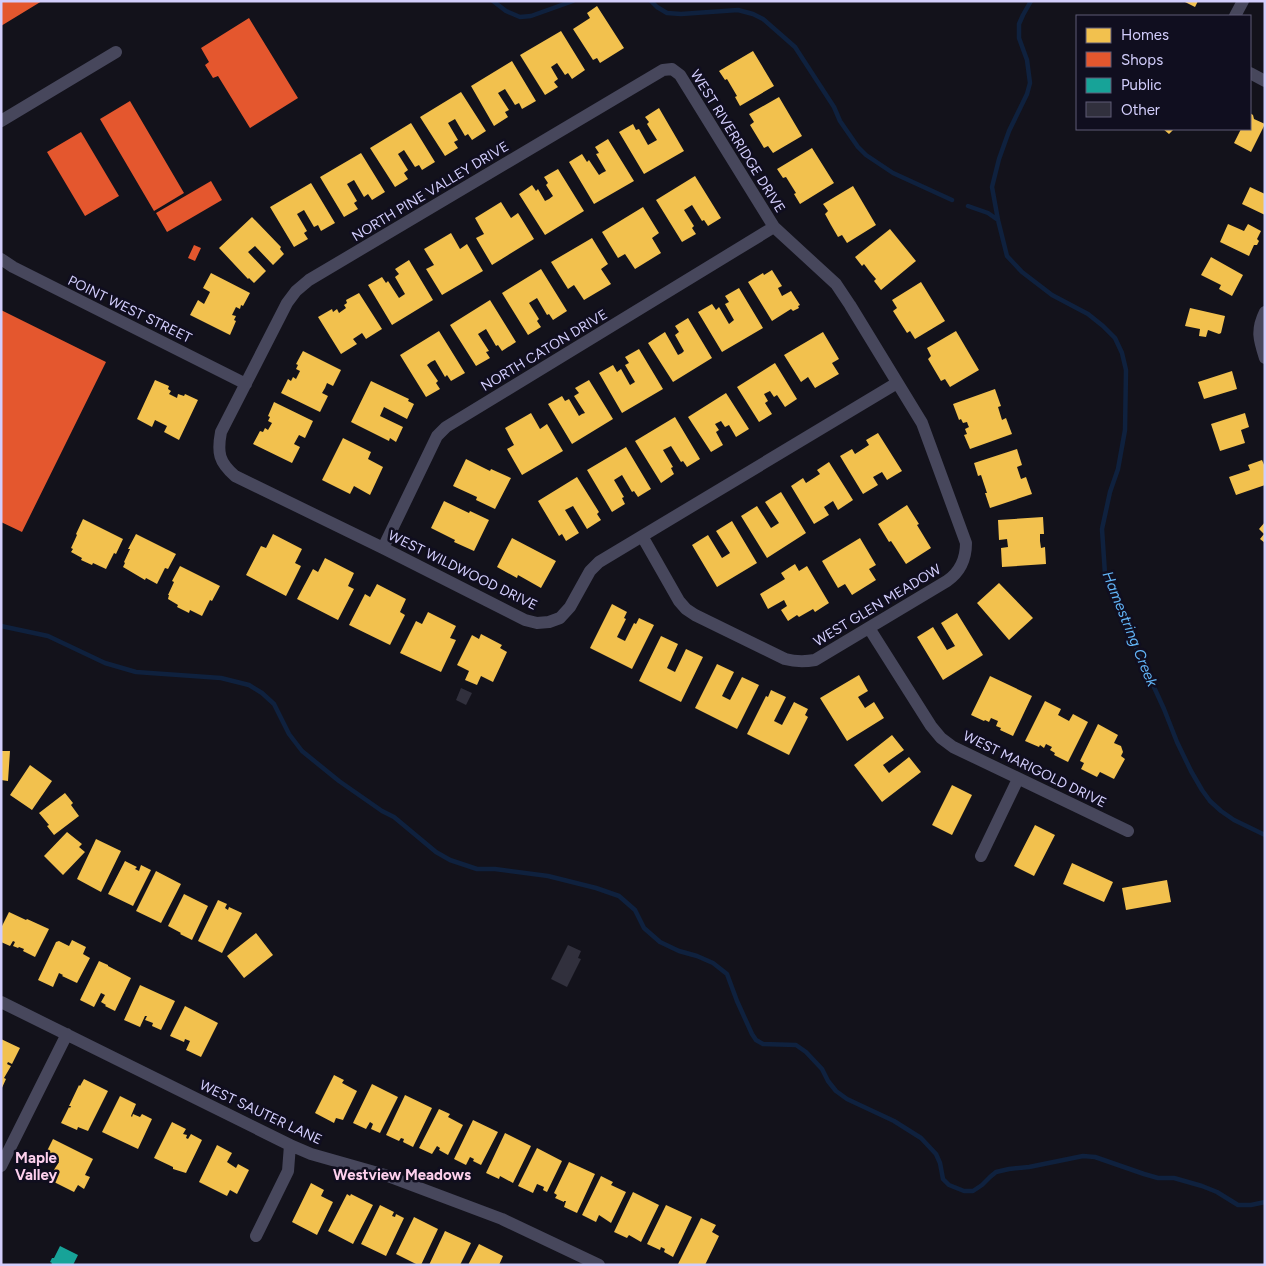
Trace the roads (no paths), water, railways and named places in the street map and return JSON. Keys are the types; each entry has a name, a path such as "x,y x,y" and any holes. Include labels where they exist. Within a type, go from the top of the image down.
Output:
{"street":[{"path":"1236,15 1243,1"},
{"path":"1,121 116,52"},
{"name":"WEST RIVERRIDGE DRIVE","path":"672,69 680,75 774,227 836,284 922,424 966,544 964,562"},
{"name":"NORTH PINE VALLEY DRIVE","path":"246,384 287,303 296,291 309,280 663,70 672,69"},
{"path":"1251,73 1265,80"},
{"name":"NORTH CATON DRIVE","path":"383,548 438,436 446,427 774,227"},
{"name":"POINT WEST STREET","path":"1,259 12,267 246,384"},
{"path":"1265,312 1258,332 1259,342 1265,358"},
{"name":"WEST WILDWOOD DRIVE","path":"246,384 221,432 220,456 225,468 235,476 525,620 537,623 549,622 560,618 570,607 590,571 599,562 897,383"},
{"name":"WEST GLEN MEADOW","path":"642,536 679,600 686,608 695,615 794,662 815,660 947,581 959,571 964,562"},
{"name":"WEST MARIGOLD DRIVE","path":"869,628 931,726 941,738 953,747 1128,831"},
{"path":"981,856 1018,779"},
{"name":"WEST SAUTER LANE","path":"1,1002 290,1145 311,1154 385,1175 502,1219 599,1265"},
{"path":"1,1166 67,1034"},
{"path":"256,1236 288,1171 290,1145"}],"waterway":[{"path":"493,1 506,11 520,17 531,16 573,1"},
{"path":"651,1 667,13 681,14 738,10 763,19 795,47 834,107 840,121 866,155 893,173 952,200"},
{"name":"Hamestring Creek","path":"1031,1 1019,24 1019,38 1027,60 1030,83 1027,94 1009,131 992,187 1007,256 1022,272 1052,295 1088,314 1103,326 1115,338 1122,353 1126,370 1125,430 1118,469 1110,492 1102,529 1105,574 1177,742 1202,790 1221,811 1234,820 1265,835"},
{"path":"968,206 988,213 998,220"},
{"path":"1,626 48,636 105,663 136,672 221,678 249,685 274,704 289,734 302,751 339,781 382,811 394,817 436,852 450,860 477,869 495,869 548,876 619,896 635,910 644,928 660,942 713,963 727,974 737,1001 756,1040 763,1044 796,1045 806,1052 822,1069 836,1091 847,1099 894,1121 921,1138 936,1154 943,1179 949,1185 964,1191 973,1191 996,1172 1083,1156 1095,1157 1158,1178 1174,1178 1202,1186 1217,1192 1238,1205 1265,1202"}],"district":[{"name":"Maple Valley","path":"36,1166"},
{"name":"Westview Meadows","path":"402,1175"}]}
